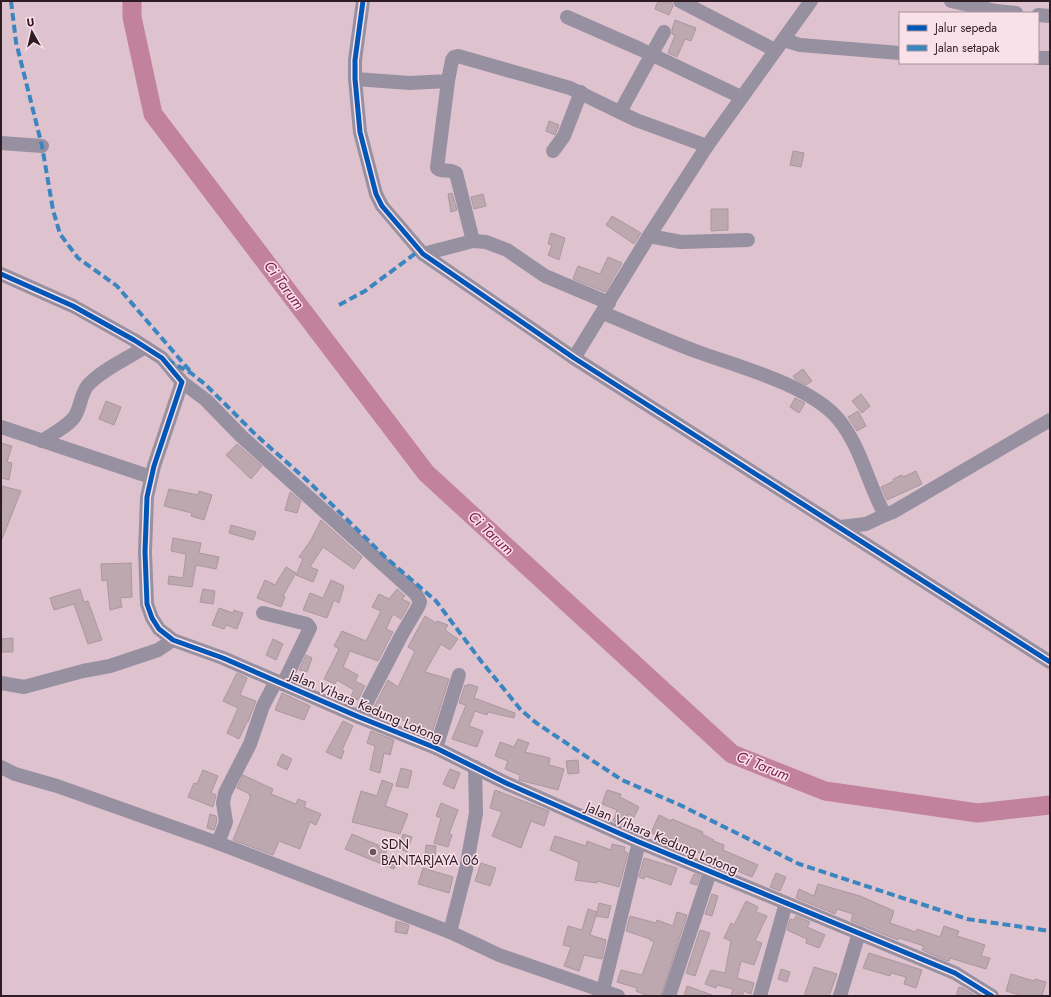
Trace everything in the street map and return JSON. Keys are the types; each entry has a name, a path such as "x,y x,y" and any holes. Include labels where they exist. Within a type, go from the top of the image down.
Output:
{"street":[{"path":"363,1 355,60 355,79 360,132 376,194 389,215 423,254 574,358 1050,662"},
{"path":"680,1 779,45 800,45 899,54"},
{"path":"574,358 606,308 648,236 706,146 811,1"},
{"path":"951,1 1006,12"},
{"path":"1039,15 1050,16"},
{"path":"567,17 653,55 741,97"},
{"path":"620,112 653,55 664,32"},
{"path":"473,242 456,172 451,169 443,171 437,168 448,81 452,60 454,57 458,56 581,92 636,120 706,146"},
{"path":"1039,58 1050,58"},
{"path":"355,79 410,83 448,81"},
{"path":"553,151 564,136 581,92"},
{"path":"1,143 42,146"},
{"path":"648,236 680,242 748,240"},
{"path":"423,254 473,242 486,242 507,250 545,276 606,308 697,351 756,372 794,388 821,403 838,420 854,446 885,514"},
{"path":"1,274 72,306 162,358 182,382 206,400 241,436 416,594 420,602 418,607 401,636 359,717"},
{"path":"42,441 76,416 83,393 89,384 104,372 145,347"},
{"name":"Jalan Vihara Kedung Lotong","path":"182,382 151,477 147,497 145,524 145,577 147,604 152,618 159,629 173,640 279,682 359,717 436,748 506,783 639,842 965,978 992,996"},
{"path":"840,527 866,524 885,514 893,512 1050,420"},
{"path":"1,427 151,477"},
{"path":"218,843 226,822 223,803 225,793 250,744 264,706 310,628 307,624 263,613"},
{"path":"1,683 24,687 83,670 110,666 158,650 173,640"},
{"path":"436,748 459,675"},
{"path":"1,767 15,774 57,786 218,843 450,932 499,955 618,996"},
{"path":"450,932 466,869 476,813 475,767"},
{"path":"603,990 639,842"},
{"path":"670,996 710,872"},
{"path":"760,996 786,903"},
{"path":"840,996 859,933"}],"building":[{"path":"658,1 672,3 673,6 669,15 655,9"},
{"path":"675,20 696,28 691,41 685,39 677,57 668,53 675,35 672,34 672,29"},
{"path":"549,121 559,125 555,135 546,131"},
{"path":"793,151 804,153 801,167 790,165"},
{"path":"452,193 457,210 451,212 448,194"},
{"path":"483,194 486,206 474,209 471,197"},
{"path":"711,209 728,209 728,230 711,231"},
{"path":"612,216 641,233 634,244 606,225"},
{"path":"551,233 565,238 559,260 548,255 552,245 548,244"},
{"path":"608,257 622,263 605,292 573,279 578,266 600,274"},
{"path":"803,369 812,381 806,385 795,379 793,376"},
{"path":"861,394 870,406 862,413 852,401"},
{"path":"795,398 805,403 799,413 790,407"},
{"path":"106,401 121,407 114,425 99,419"},
{"path":"858,411 866,426 857,431 848,417"},
{"path":"1,443 12,446 7,462 12,463 9,480 1,478"},
{"path":"237,444 262,466 251,479 226,455"},
{"path":"916,471 922,484 887,500 881,487 894,481 893,479 902,475 903,477"},
{"path":"2,486 21,491 1,539"},
{"path":"169,489 198,495 199,491 212,495 204,520 191,516 192,513 164,506"},
{"path":"290,492 301,501 297,513 285,510"},
{"path":"321,520 362,557 354,569 323,547 310,567 318,570 313,582 296,575 303,559 299,557 311,540"},
{"path":"231,525 256,532 253,540 229,533"},
{"path":"173,538 201,543 199,553 219,557 216,569 196,565 192,587 168,584 169,576 183,578 186,554 171,551"},
{"path":"131,563 132,597 120,598 122,607 110,610 107,580 102,581 101,564"},
{"path":"286,567 296,573 283,596 285,597 281,607 257,598 265,580 275,585"},
{"path":"331,580 344,586 339,603 334,600 327,618 303,610 310,593 323,598"},
{"path":"80,589 84,602 88,601 102,640 88,644 74,604 54,610 50,598"},
{"path":"203,589 215,591 213,604 200,602"},
{"path":"397,589 405,596 402,599 410,603 401,619 393,614 386,629 393,632 378,661 350,651 343,667 358,675 355,681 365,686 358,700 351,696 354,690 337,680 335,684 324,679 339,649 334,646 342,631 366,641 381,611 372,607 379,594 389,599"},
{"path":"219,608 233,613 234,610 243,613 237,629 226,625 224,629 212,625"},
{"path":"425,616 436,623 437,621 448,625 445,630 458,639 450,650 441,644 425,672 449,679 432,733 384,712 383,715 374,711 373,714 371,713 388,680 398,687 415,651 408,647"},
{"path":"13,638 13,652 2,652 2,639"},
{"path":"273,639 283,644 276,660 266,655"},
{"path":"306,655 312,658 307,672 299,670"},
{"path":"237,673 247,678 240,695 256,701 248,722 239,739 227,733 238,708 223,701"},
{"path":"468,684 478,687 474,698 515,713 514,718 488,712 487,715 475,711 469,726 483,731 477,747 452,739 466,705 459,703 465,685 467,686"},
{"path":"282,693 310,706 304,720 275,710"},
{"path":"343,721 353,726 342,750 344,751 341,759 326,752"},
{"path":"371,731 394,740 390,755 384,753 380,773 370,770 375,746 367,743"},
{"path":"518,739 529,743 525,752 550,758 549,765 564,769 558,790 519,780 520,775 505,769 508,761 495,756 500,742 514,747"},
{"path":"282,754 292,759 287,770 277,765"},
{"path":"578,760 579,773 568,774 566,761"},
{"path":"401,768 412,771 408,788 396,786"},
{"path":"450,769 460,773 454,789 443,784"},
{"path":"203,770 218,776 211,793 216,795 213,807 188,797 194,783 197,784"},
{"path":"243,775 273,789 271,794 296,804 298,799 306,802 304,807 321,814 316,825 310,822 300,849 279,841 273,855 233,840 251,796 249,796 250,794 237,788"},
{"path":"382,780 393,784 385,806 408,814 400,834 352,822 361,791 377,796"},
{"path":"495,790 549,811 544,826 531,821 521,848 492,836 502,812 490,808"},
{"path":"607,790 621,794 620,797 639,807 634,817 629,814 624,826 613,821 617,810 602,804"},
{"path":"441,803 458,810 449,834 452,835 448,847 434,843 441,818 436,816"},
{"path":"210,814 216,816 217,821 214,830 207,828"},
{"path":"659,815 671,821 672,819 703,832 702,834 714,840 713,841 724,845 723,850 758,865 752,877 735,870 736,867 712,860 696,850 672,839 651,833"},
{"name":"SDN BANTARJAYA 06","path":"352,834 387,849 385,856 398,860 394,869 345,849"},
{"path":"403,834 412,837 407,852 398,848"},
{"path":"555,836 586,846 587,841 611,850 612,844 625,847 624,851 628,853 619,887 597,881 597,883 575,880 579,862 550,850"},
{"path":"426,845 436,846 435,856 425,855"},
{"path":"644,858 677,868 671,885 645,876 644,879 639,877"},
{"path":"481,863 496,868 490,886 475,881"},
{"path":"423,868 453,877 449,893 418,884"},
{"path":"776,873 786,877 780,891 770,887"},
{"path":"694,874 700,876 697,885 690,883"},
{"path":"818,884 860,896 894,911 890,923 916,932 917,929 940,937 944,926 959,931 957,936 985,945 981,956 990,958 986,969 950,958 949,961 947,961 922,950 924,946 899,938 898,940 851,921 853,914 837,909 835,914 796,898 799,889 814,896"},
{"path":"712,894 718,896 712,916 705,914"},
{"path":"746,901 758,907 756,912 767,916 755,941 762,943 754,965 741,961 737,978 754,983 751,994 744,991 742,996 731,996 733,989 717,985 716,988 705,984 711,970 725,973 731,941 724,938 731,923 734,925"},
{"path":"599,903 611,906 608,918 596,916"},
{"path":"588,909 597,912 590,935 606,940 602,959 584,955 579,971 564,966 571,947 563,945 568,926 582,930"},
{"path":"677,912 687,915 661,996 648,996 636,991 637,988 617,982 621,970 642,975 654,942 650,939 626,931 630,916 656,923 657,920 673,926"},
{"path":"796,916 810,922 807,927 825,935 819,948 806,943 807,939 787,930 790,919 794,920"},
{"path":"396,921 409,925 407,934 395,932"},
{"path":"700,930 710,933 695,976 686,973"},
{"path":"869,953 922,970 916,988 904,984 906,977 891,973 890,976 863,968"},
{"path":"814,967 837,974 829,996 804,996"},
{"path":"781,969 790,972 787,982 778,979"},
{"path":"1011,974 1034,981 1035,979 1046,982 1042,996 1023,996 1006,991"},
{"path":"687,986 712,995 684,996"},
{"path":"959,987 963,988 976,996 956,996"}],"waterway":[{"name":"Ci Tarum","path":"132,1 132,17 153,114 426,473 732,754 825,791 978,813 1050,805"}],"marked path":[{"path":"11,1 16,42 42,146 53,210 60,234 78,258 117,286 190,371"},
{"path":"339,305 365,291 420,250"},
{"path":"167,360 191,373 206,385 256,435 310,483 384,556 436,601 481,661 521,710 535,722 622,780 680,805 799,864 967,919 1050,931"}],"cycle path":[{"path":"363,1 355,60 355,79 360,132 376,194 382,206 423,254 574,358 1050,662"},
{"path":"1,274 73,306 134,340 162,358 182,382 154,466 147,497 145,552 147,604 152,618 159,629 173,640 223,658 359,717 436,748 506,783 639,842 955,973 992,996"}],"place":[{"name":"SDN BANTARJAYA 06","path":"373,852"}]}
